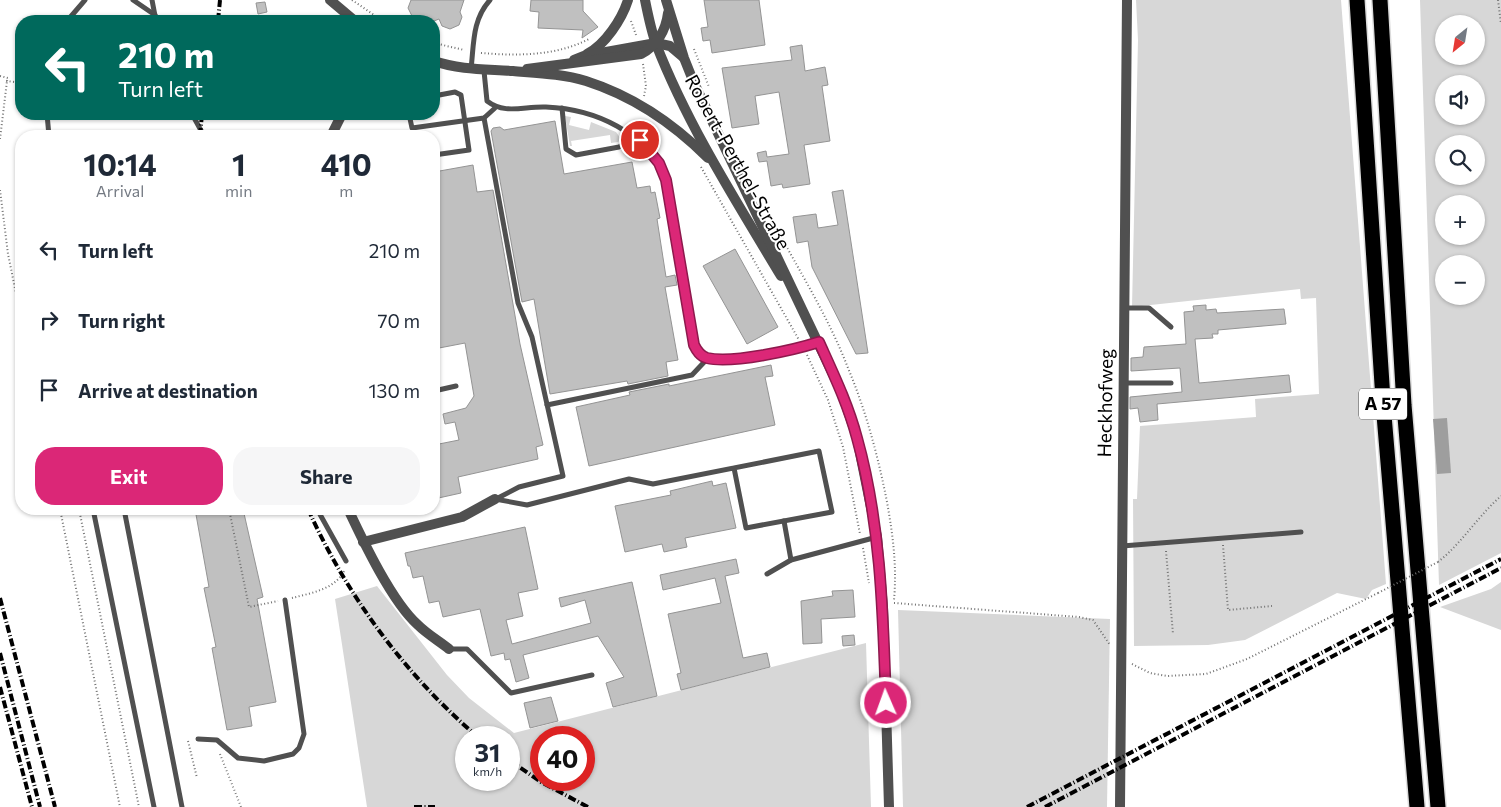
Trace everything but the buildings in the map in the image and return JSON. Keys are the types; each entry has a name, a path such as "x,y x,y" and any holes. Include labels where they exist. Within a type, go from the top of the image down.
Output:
{"highway":[{"name":"A 57","path":"1357,0 1384,415 1417,807"},
{"name":"A 57","path":"1380,0 1404,406 1438,807"}],"street":[{"path":"330,0 348,15"},
{"path":"569,63 592,52 624,13 628,0"},
{"name":"Robert-Perthel-Straße","path":"645,0 656,43 685,108 715,166 817,338"},
{"name":"Heckhofweg","path":"1120,807 1122,383 1127,0"},
{"path":"511,71 641,54 652,49 667,24 667,4"},
{"name":"Robert-Perthel-Straße","path":"667,4 684,58 841,390 857,438 877,537 882,607 890,807"},
{"path":"584,56 656,43 670,46 684,58"},
{"path":"440,62 484,71 511,71 584,80 641,104 684,134 715,166"},
{"path":"363,542 462,517 495,499"},
{"path":"351,515 363,542 394,593 416,624 449,649"}],"lane":[{"path":"72,15 85,0"},
{"path":"132,0 152,15"},
{"path":"152,0 155,15"},
{"path":"471,69 475,25 482,8 490,0"},
{"path":"484,71 487,101 495,108 562,108 596,116 619,127 650,151 659,163 666,180 694,345 699,354 708,358 774,354 803,347 817,338"},
{"path":"440,95 455,92 461,95 469,150 440,154"},
{"path":"410,120 412,128 465,121 484,118 495,108"},
{"path":"562,108 566,149 571,153 576,155 619,147 634,137"},
{"path":"484,118 518,303 532,337 563,476 519,487 495,499"},
{"path":"1123,308 1149,308 1172,326"},
{"path":"547,405 692,375 708,358"},
{"path":"1122,383 1170,383"},
{"path":"440,390 456,386"},
{"path":"495,499 527,505 629,479 653,484 819,451 832,512 746,528 734,468"},
{"path":"94,515 154,807"},
{"path":"125,515 182,807"},
{"path":"320,515 346,560"},
{"path":"784,521 791,560"},
{"path":"1121,547 1301,532"},
{"path":"767,574 791,560 877,537"},
{"path":"198,739 215,740 238,758 250,761 264,761 293,754 300,748 304,734 285,600"},
{"path":"449,649 467,649 511,693 592,675"}],"path":[{"path":"352,0 374,15"},
{"path":"1498,0 1501,24"},
{"path":"440,44 473,52 502,54 544,53 559,51 590,38"},
{"path":"693,48 711,91"},
{"path":"0,76 8,78 0,139"},
{"path":"7,81 15,82"},
{"path":"699,164 803,347 828,400 843,447 870,586"},
{"path":"0,190 8,254 15,288"},
{"path":"778,232 825,318 848,366 864,409 882,475 895,545 897,573 894,611"},
{"path":"882,607 894,603 1079,617 1093,620 1120,655 1150,673 1167,676 1206,674 1247,659 1438,562 1501,496"},
{"path":"61,515 120,807"},
{"path":"80,515 139,807"},
{"path":"230,515 249,607 285,600 328,587 339,580 346,560"},
{"path":"1222,538 1228,610 1272,606"},
{"path":"1165,543 1173,634"},
{"path":"215,740 241,807"},
{"path":"188,741 197,778"}],"shaded area":[{"path":"1136,0 1341,0 1386,584 1372,590 1366,599 1337,593 1245,640 1208,645 1134,646 1133,499 1137,499 1140,426 1256,417 1255,399 1319,394 1316,298 1301,299 1300,289 1132,307 1138,40"},
{"path":"1420,0 1501,0 1501,553 1439,585"},
{"path":"565,116 571,117 569,125 589,130 591,122 616,132 621,139 618,142 611,143 610,135 571,141 572,146 570,146"},
{"path":"1447,418 1451,473 1437,474 1433,419"},
{"path":"1501,582 1501,630 1440,607 1491,589"},
{"path":"377,586 447,675 469,698 505,726 455,726 455,791 520,791 520,731 530,729 530,791 595,791 595,726 541,726 866,643 871,807 367,807 335,599"},
{"path":"898,610 1110,619 1107,807 903,807"}],"railway":[{"path":"219,15 220,0"},
{"path":"201,120 201,130"},
{"path":"311,515 341,573 381,633 427,688 466,726"},
{"path":"1027,807 1501,559"},
{"path":"1045,807 1501,568"},
{"path":"0,598 55,807"},
{"path":"0,653 40,807"},
{"path":"0,687 32,807"},
{"path":"520,768 541,782 588,807"},
{"path":"414,807 435,807"}],"route":[{"path":"640,140 659,163 666,180 690,326 694,345 699,354 708,358 722,359 774,354 819,342 841,390 857,438 868,484 877,537 882,588 886,703"}]}
